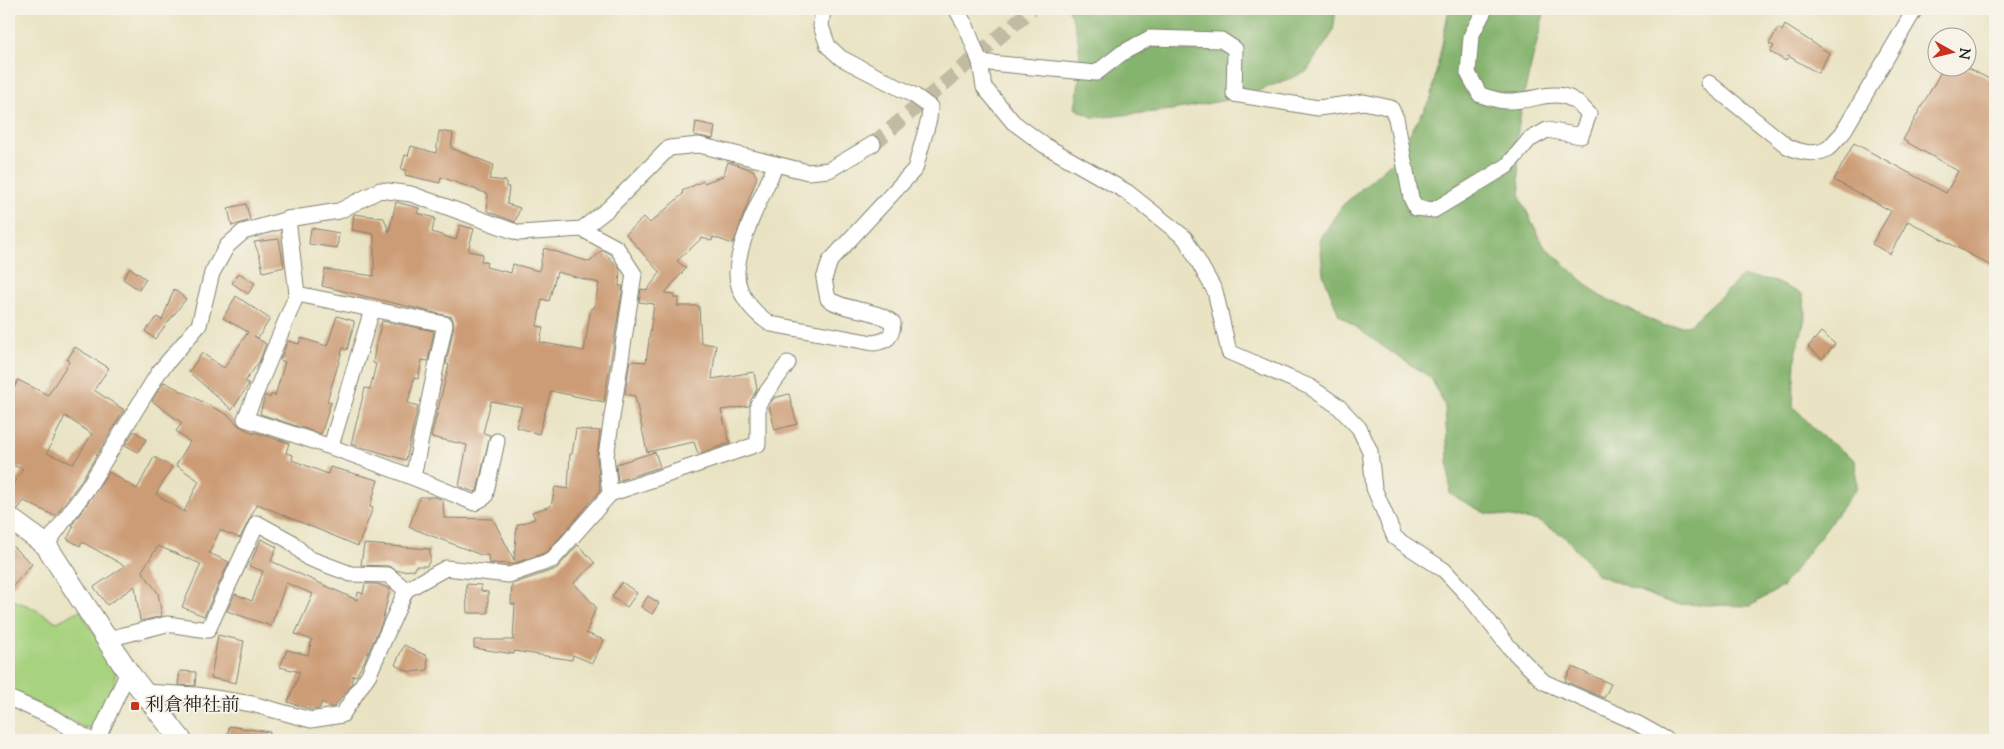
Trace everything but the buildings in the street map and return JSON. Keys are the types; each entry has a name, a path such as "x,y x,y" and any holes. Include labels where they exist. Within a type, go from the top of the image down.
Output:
{"street":[{"path":"776,164 744,241 737,273 744,298 757,316 771,324 873,343 886,341 892,334 893,323 886,317 838,306 828,299 824,279 830,260 915,170 930,119 930,107 915,96 842,58 828,46 821,26 823,9"},
{"path":"956,9 966,26 980,62 984,87 1014,122 1044,145 1127,192 1185,238 1215,291 1229,352 1310,387 1338,406 1359,428 1370,451 1374,488 1395,538 1444,570 1472,600 1509,647 1544,682 1631,720 1667,740"},
{"path":"980,62 1096,72 1122,53 1150,38 1221,40 1235,49 1234,94 1318,108 1364,102 1392,108 1396,118 1411,198 1416,208 1434,210 1507,166 1530,140 1547,130 1581,136 1589,114 1577,100 1556,94 1506,101 1480,95 1468,73 1471,36 1485,9"},
{"path":"1709,83 1787,146 1798,152 1810,153 1827,149 1842,134 1915,9"},
{"path":"582,229 608,209 669,148 700,145 808,172 829,170 873,144"},
{"path":"46,546 86,489 159,372 199,325 212,273 227,246 243,232 288,219 339,211 380,190 411,194 520,233 582,229 617,248 634,274 606,456 610,494"},
{"path":"288,219 297,294 245,419 331,446 413,476 474,503 485,497 496,441"},
{"path":"297,294 446,324 413,476"},
{"path":"331,446 372,310"},
{"path":"144,692 196,695 252,704 311,720 342,715 369,674 406,590 446,568 510,574 552,560 610,494 758,444 758,404 788,363"},
{"path":"9,518 46,546 128,672 181,740"},
{"path":"108,639 167,624 208,630 257,523 290,541 308,558 351,574 388,575 406,590"},
{"path":"97,740 128,672"},
{"path":"9,698 56,719 90,740"}],"green space":[{"path":"1068,9 1336,9 1333,32 1306,72 1243,97 1172,110 1094,118 1075,108 1080,58 1077,33"},
{"path":"1449,9 1545,9 1524,94 1516,142 1521,200 1544,246 1600,296 1664,326 1688,326 1743,276 1770,280 1802,294 1806,314 1795,359 1793,406 1820,435 1855,460 1857,487 1782,587 1750,606 1673,604 1598,575 1563,535 1537,521 1485,513 1450,494 1445,406 1431,378 1339,315 1323,274 1320,239 1342,206 1394,160 1431,98"},
{"path":"9,599 29,606 57,622 80,610 116,671 113,688 97,722 92,727 85,728 9,690"}],"tunnel":[{"path":"873,144 1032,9"}],"place":[{"name":"利倉神社前","path":"135,706"}]}
